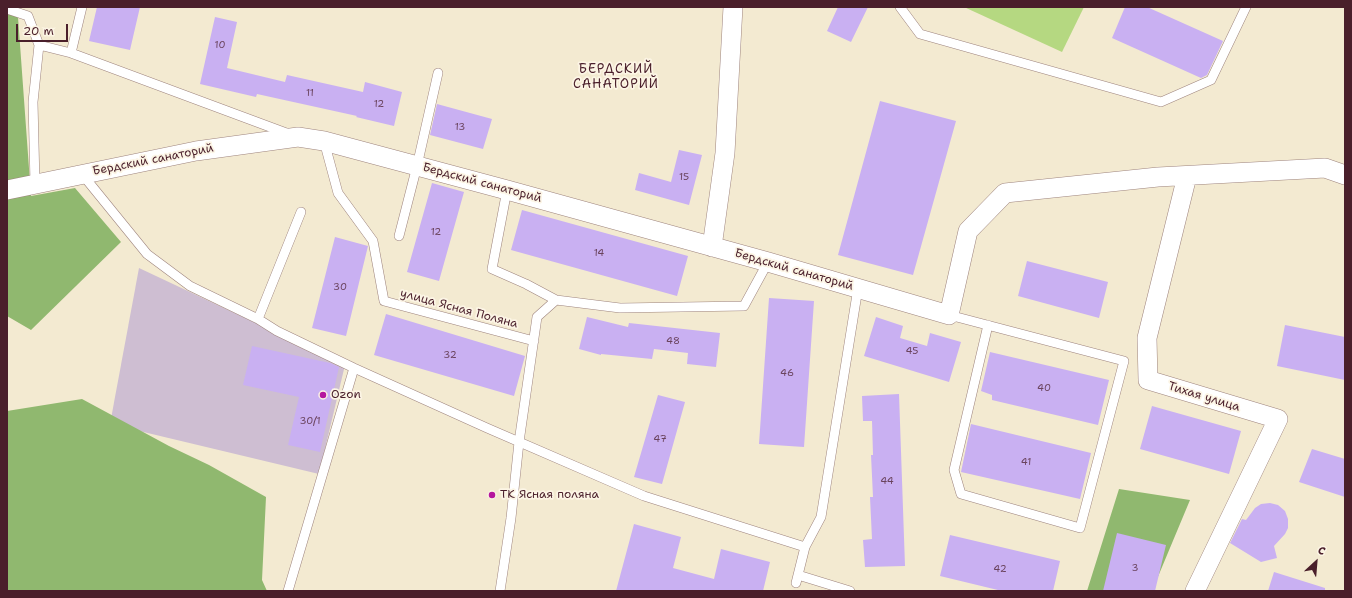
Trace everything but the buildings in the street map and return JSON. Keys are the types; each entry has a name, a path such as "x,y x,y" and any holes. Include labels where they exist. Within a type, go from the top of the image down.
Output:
{"street":[{"path":"712,247 726,153 733,7"},
{"name":"Бердский санаторий","path":"7,190 196,151 298,137 324,141 507,190 768,262 948,315"},
{"path":"948,315 968,231 1005,194 1158,177 1326,168 1345,175"},
{"name":"Тихая улица","path":"1187,176 1146,338 1148,380 1278,419 1195,591"}],"lane":[{"path":"71,53 82,7"},
{"path":"900,7 920,34 1161,102 1211,80 1246,7"},
{"path":"7,9 28,16 39,45 33,102 35,184"},
{"path":"39,45 71,53 298,137"},
{"path":"399,236 417,166 438,73"},
{"name":"улица Ясная Поляна","path":"324,141 338,193 372,241 384,301 534,341"},
{"path":"82,174 147,254 190,286 258,319 277,331 354,368 644,496 805,547"},
{"path":"507,190 492,269 526,284 556,300 620,308 744,306 768,262"},
{"path":"258,319 302,212"},
{"path":"850,591 797,579 805,547 821,517 858,288"},
{"path":"500,591 537,317 556,300"},
{"path":"948,315 988,325 1124,361 1080,528 961,494 954,470 988,325"},
{"path":"288,591 354,368"}],"shaded area":[{"path":"139,268 345,365 319,474 110,424"}],"green space":[{"path":"964,7 1084,7 1062,52"},
{"path":"7,13 18,17 31,196 75,188 121,242 31,330 7,316"},
{"path":"82,399 169,446 209,465 266,497 262,580 267,591 7,591 7,411"},
{"path":"1119,489 1190,500 1152,591 1087,591"}],"place":[{"name":"Ozon","path":"323,395"},
{"name":"ТК Ясная поляна","path":"492,495"}],"district":[{"name":"БЕРДСКИЙ САНАТОРИЙ","path":"616,78"}]}
